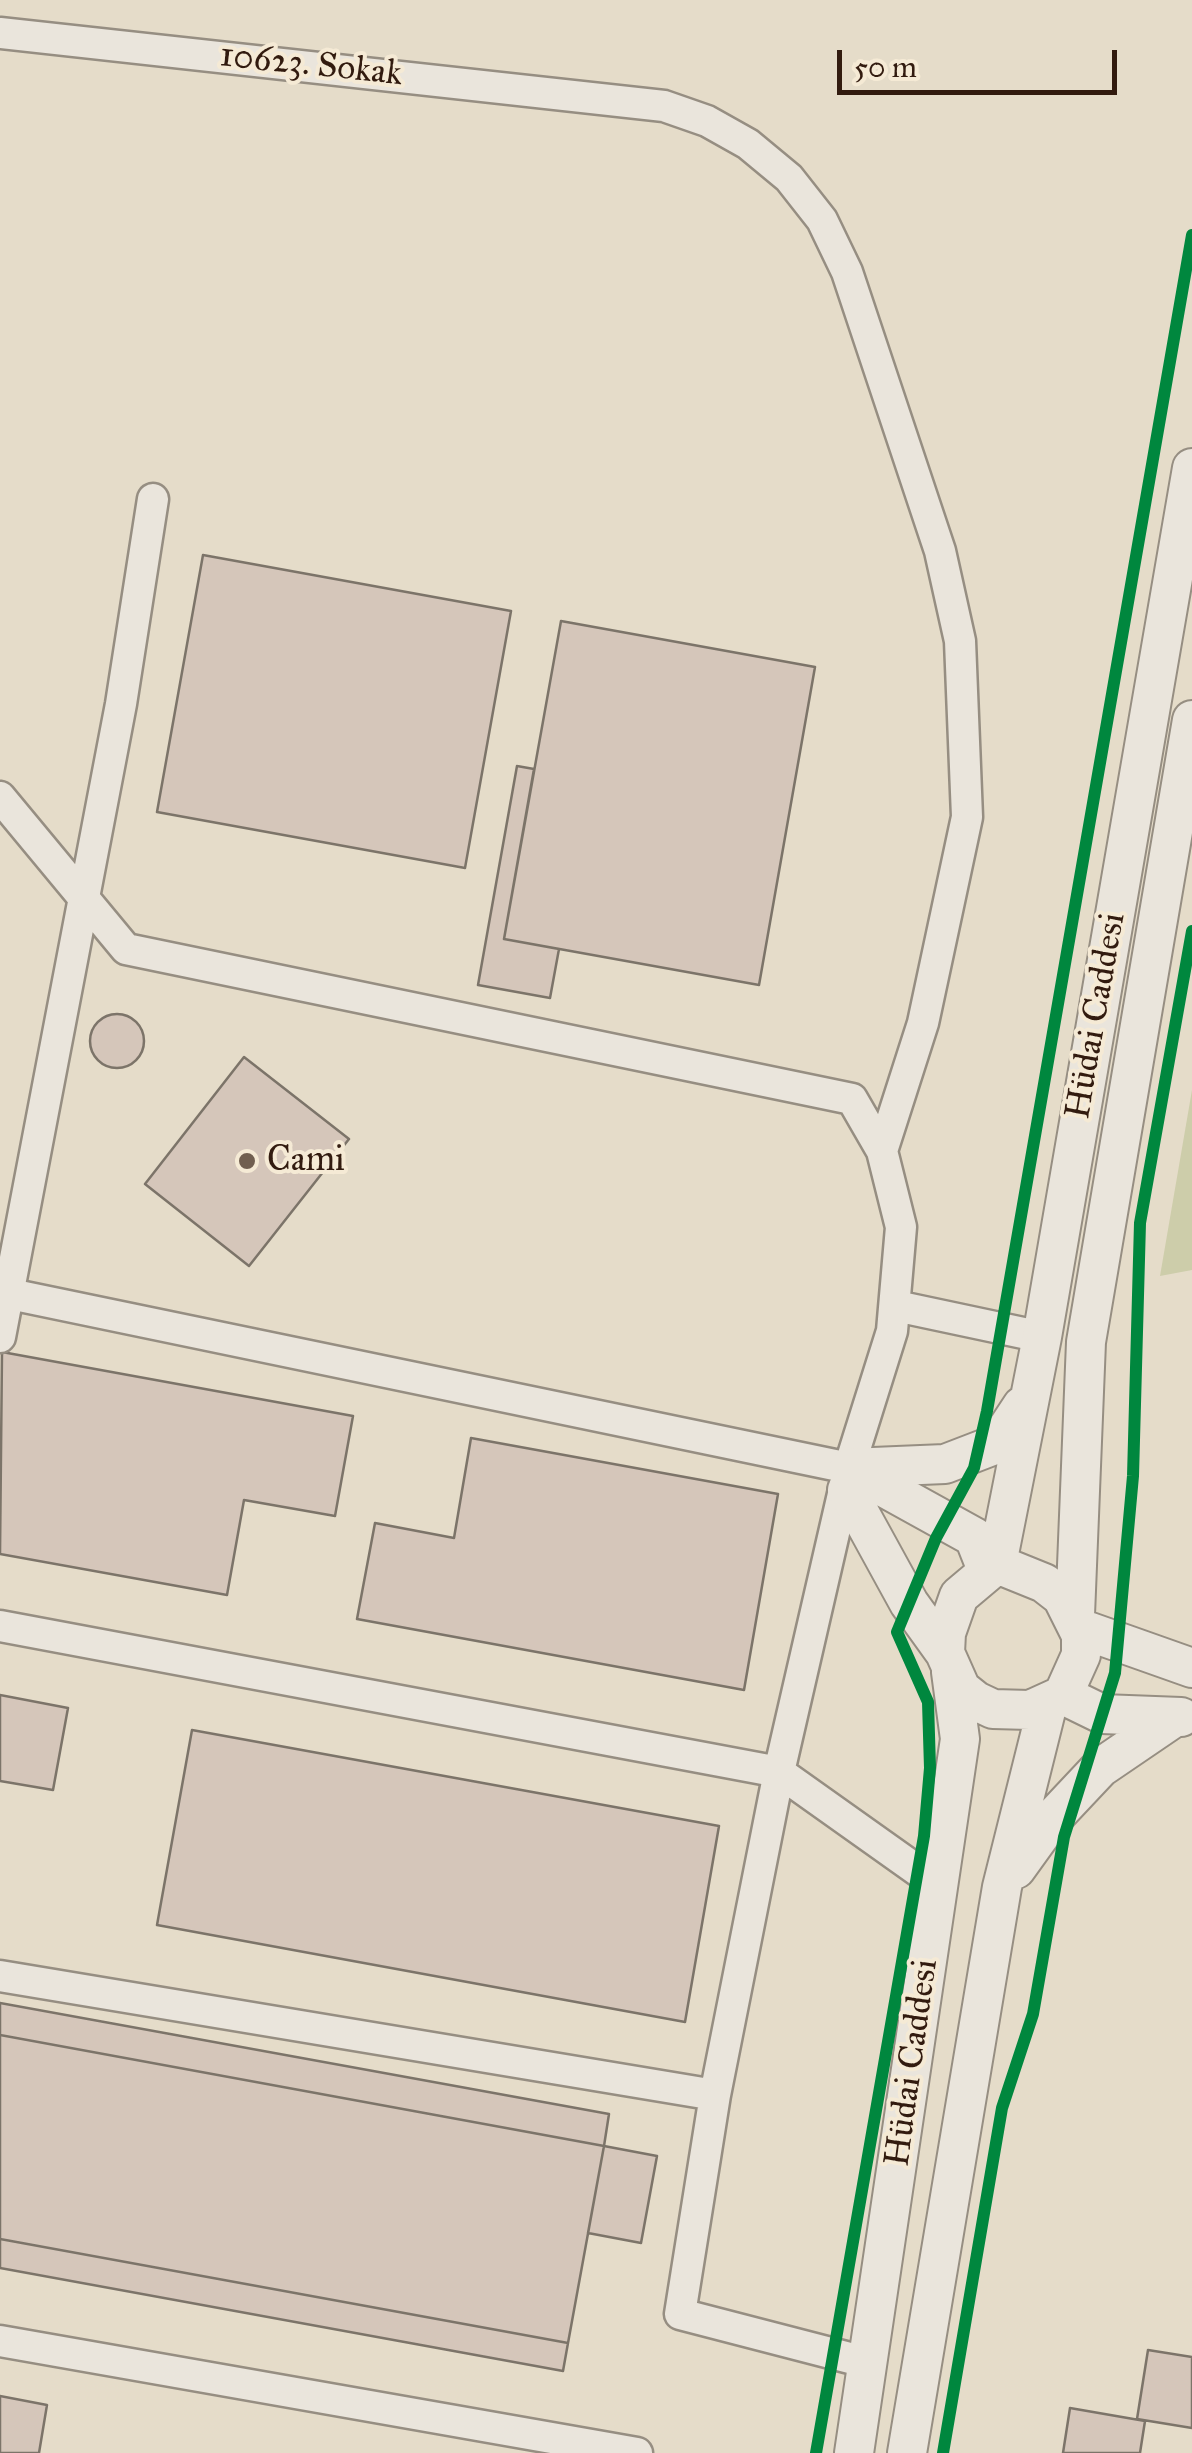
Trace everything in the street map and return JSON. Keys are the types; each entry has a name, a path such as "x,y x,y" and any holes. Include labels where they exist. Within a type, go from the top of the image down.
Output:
{"street":[{"name":"10623. Sokak","path":"0,33 622,98 664,106 707,121 748,144 789,178 822,220 848,272 940,551 960,641 967,817 923,1023 882,1151"},
{"name":"Hüdai Caddesi","path":"992,1567 1042,1337 1192,468"},
{"path":"0,1337 4,1293 121,704 153,499"},
{"name":"Hüdai Caddesi","path":"1077,1622 1086,1342 1192,720"},
{"path":"0,797 126,950 852,1099 882,1151 902,1227 896,1306 848,1479 779,1772 715,2095 680,2314 870,2364"},
{"path":"4,1293 848,1479 974,1537 992,1567 1044,1583 1062,1597 1077,1622 1080,1656 1055,1699 1030,1710 993,1709 961,1689 909,1603 848,1479"},
{"path":"896,1306 1042,1337"},
{"path":"848,1479 945,1464 996,1444 1032,1391"},
{"path":"948,1662 946,1633 959,1596 992,1567"},
{"path":"1077,1622 1192,1668"},
{"path":"0,1626 779,1772 938,1885"},
{"name":"Hüdai Caddesi","path":"854,2453 960,1738 948,1662"},
{"path":"1055,1699 1102,1714 1182,1716"},
{"name":"Hüdai Caddesi","path":"906,2453 1002,1888 1055,1699"},
{"path":"1002,1888 1052,1819 1100,1768 1182,1716"},
{"path":"0,1976 715,2095"},
{"path":"0,2341 637,2453"}],"green space":[{"path":"1192,1090 1192,1270 1160,1276"}],"building":[{"path":"203,555 511,611 465,868 157,812"},
{"path":"561,621 815,667 759,985 504,939"},
{"path":"517,766 534,769 504,939 559,949 550,998 478,985"},
{"path":"117,1014 136,1022 144,1041 136,1060 117,1068 98,1060 90,1041 98,1022"},
{"name":"Cami","path":"244,1057 349,1139 249,1266 145,1184"},
{"path":"2,1352 353,1416 335,1516 244,1500 227,1595 0,1554"},
{"path":"471,1438 778,1494 744,1690 357,1619 375,1523 454,1538"},
{"path":"0,1695 68,1708 53,1790 0,1781"},
{"path":"192,1730 719,1826 685,2022 157,1925"},
{"path":"0,2003 609,2114 604,2146 0,2035"},
{"path":"0,2035 604,2146 568,2343 0,2239"},
{"path":"604,2146 657,2156 641,2243 588,2233"},
{"path":"0,2239 568,2343 563,2371 0,2268"},
{"path":"1148,2350 1192,2357 1192,2428 1137,2419"},
{"path":"0,2396 47,2405 39,2453 0,2453"},
{"path":"1070,2408 1145,2421 1140,2453 1063,2453"}],"cycle path":[{"path":"816,2453 924,1836 930,1768 928,1702 897,1632 936,1538 974,1468 987,1411 1192,235"},
{"path":"943,2453 1002,2108 1033,2014 1064,1837 1115,1673 1133,1476 1140,1223 1192,931"}],"place":[{"name":"Cami","path":"247,1161"}]}
